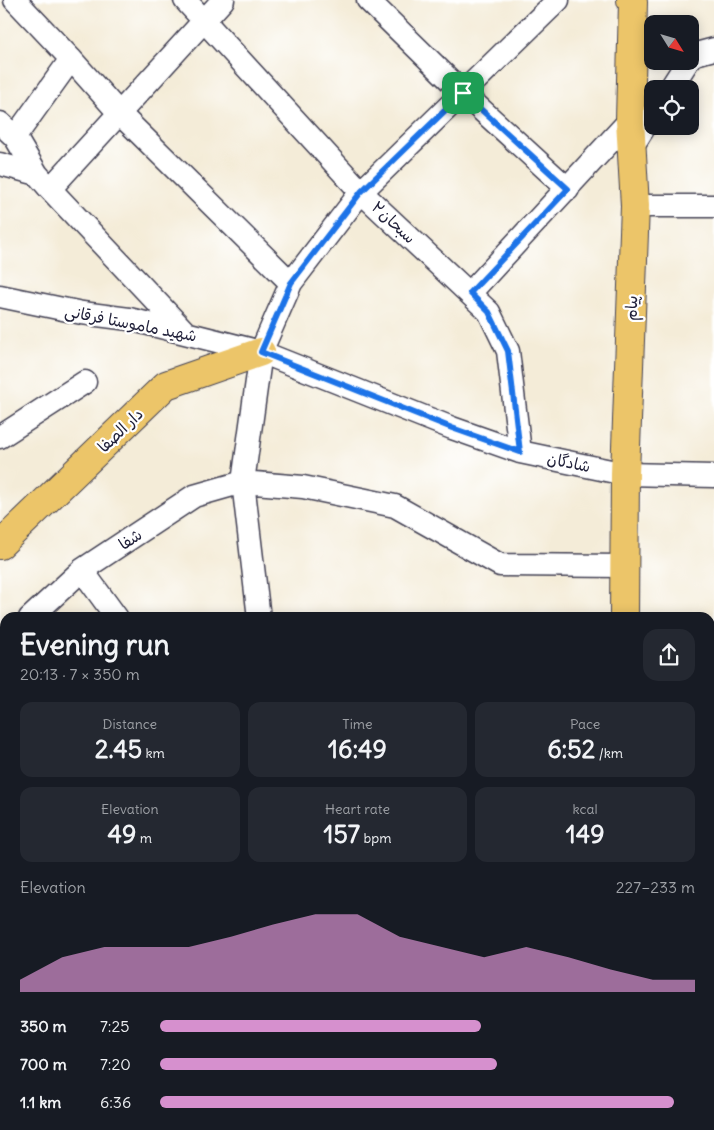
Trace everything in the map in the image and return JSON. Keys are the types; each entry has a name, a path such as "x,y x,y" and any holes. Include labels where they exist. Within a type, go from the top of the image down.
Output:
{"main road":[{"name":"پیام","path":"624,612 625,474 638,127 633,2 631,0"},
{"name":"دار الصفا","path":"0,545 166,385 261,352"}],"street":[{"path":"15,0 119,113 291,283"},
{"name":"سبحان۲","path":"185,0 361,192 489,312 508,351 520,452"},
{"path":"43,181 119,113 223,0"},
{"path":"368,0 463,93 568,189"},
{"path":"258,612 244,482 261,352 291,283 361,192 556,1"},
{"path":"699,53 714,49"},
{"path":"71,59 7,130 43,181 186,333"},
{"path":"470,293 568,189 638,127"},
{"path":"0,164 43,181"},
{"path":"635,206 714,206"},
{"name":"شهید ماموستا فرقانی","path":"0,296 82,313 129,319 261,352"},
{"name":"شادگان","path":"261,352 452,428 520,452 625,474 714,476"},
{"path":"0,437 85,382"},
{"path":"244,482 303,487 395,506 500,565 624,566"},
{"name":"شفا","path":"36,612 82,570 194,496 244,482"},
{"path":"82,570 113,612"}],"route":[{"path":"463,93 568,189 470,293 489,312 508,351 520,452 452,428 261,352 291,283 361,192 463,93"}]}
